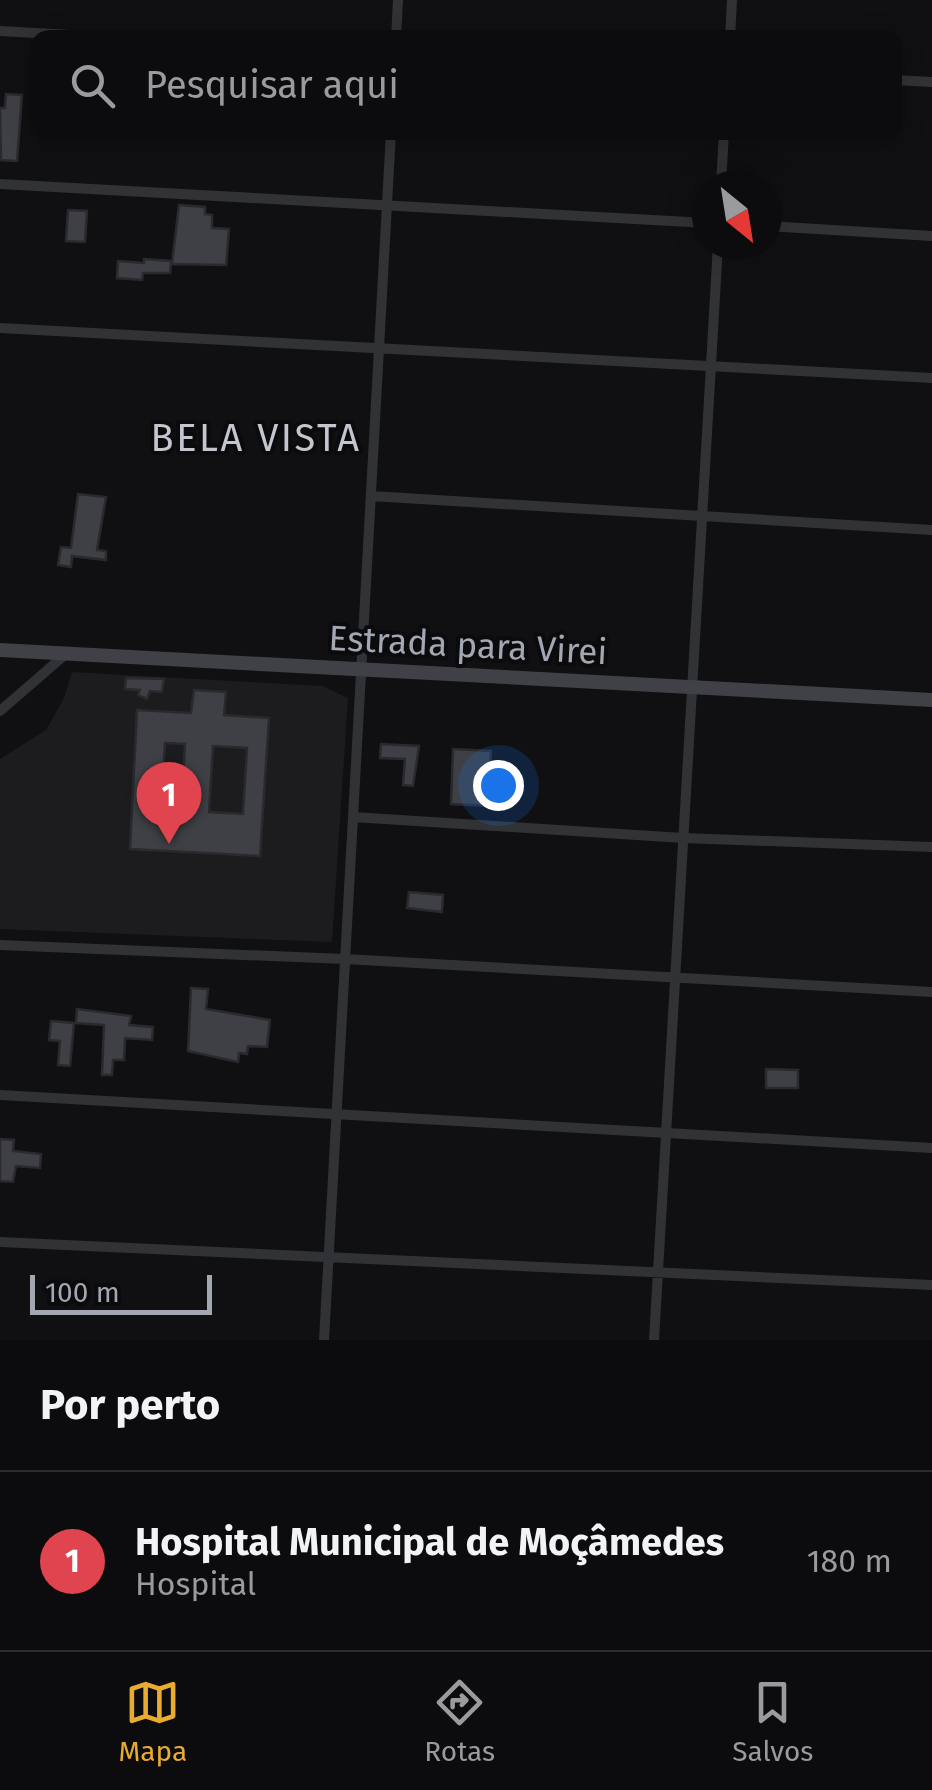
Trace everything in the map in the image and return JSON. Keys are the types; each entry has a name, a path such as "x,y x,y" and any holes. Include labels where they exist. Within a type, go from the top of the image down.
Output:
{"street":[{"path":"396,30 398,0"},
{"path":"730,30 732,0"},
{"path":"0,30 30,32"},
{"path":"902,80 932,82"},
{"path":"324,1340 391,140"},
{"path":"722,170 724,140"},
{"path":"0,184 692,222"},
{"path":"782,227 932,236"},
{"path":"654,1340 717,260"},
{"path":"0,328 932,378"},
{"path":"371,496 932,530"},
{"name":"Estrada para Virei","path":"0,650 932,700"},
{"path":"0,711 67,653"},
{"path":"353,817 683,838 932,846"},
{"path":"0,946 345,958 932,992"},
{"path":"0,1095 932,1148"},
{"path":"0,1242 932,1285"}],"shaded area":[{"path":"72,672 323,686 348,698 332,942 0,929 0,759 46,730 64,698"}],"building":[{"path":"6,94 22,95 17,161 1,160 0,108 5,108"},
{"path":"179,205 205,207 205,214 212,215 212,228 229,229 226,265 172,264"},
{"path":"68,210 87,211 85,242 66,241"},
{"path":"144,259 171,261 170,273 143,273 142,280 117,278 118,261 144,263"},
{"path":"78,494 106,497 97,550 106,551 106,560 72,556 71,567 58,565 61,547 71,548"},
{"path":"126,678 164,679 162,692 150,691 147,699 138,695 140,690 125,689"},
{"path":"194,690 226,692 224,715 269,718 260,856 130,849 137,710 191,713","holes":["165,743 185,744 181,810 150,809 151,790 162,790","213,746 247,748 243,814 209,812"]},
{"path":"381,744 419,746 413,786 403,785 405,759 380,758"},
{"path":"453,749 491,751 489,779 523,780 522,790 489,790 488,806 451,804"},
{"path":"409,892 443,895 442,912 407,908"},
{"path":"191,988 208,989 206,1009 270,1020 267,1047 248,1046 247,1054 239,1053 238,1062 188,1051"},
{"path":"77,1009 131,1016 129,1025 153,1027 152,1040 125,1038 124,1060 113,1060 112,1075 102,1075 104,1025 76,1023"},
{"path":"51,1021 74,1023 70,1066 58,1065 60,1041 49,1040"},
{"path":"766,1069 798,1070 798,1088 766,1088"},
{"path":"0,1139 14,1140 13,1151 41,1154 40,1168 16,1166 13,1182 0,1181"}],"place":[{"name":"Hospital Municipal de Moçâmedes","path":"169,844"}],"district":[{"name":"BELA VISTA","path":"256,438"}]}
